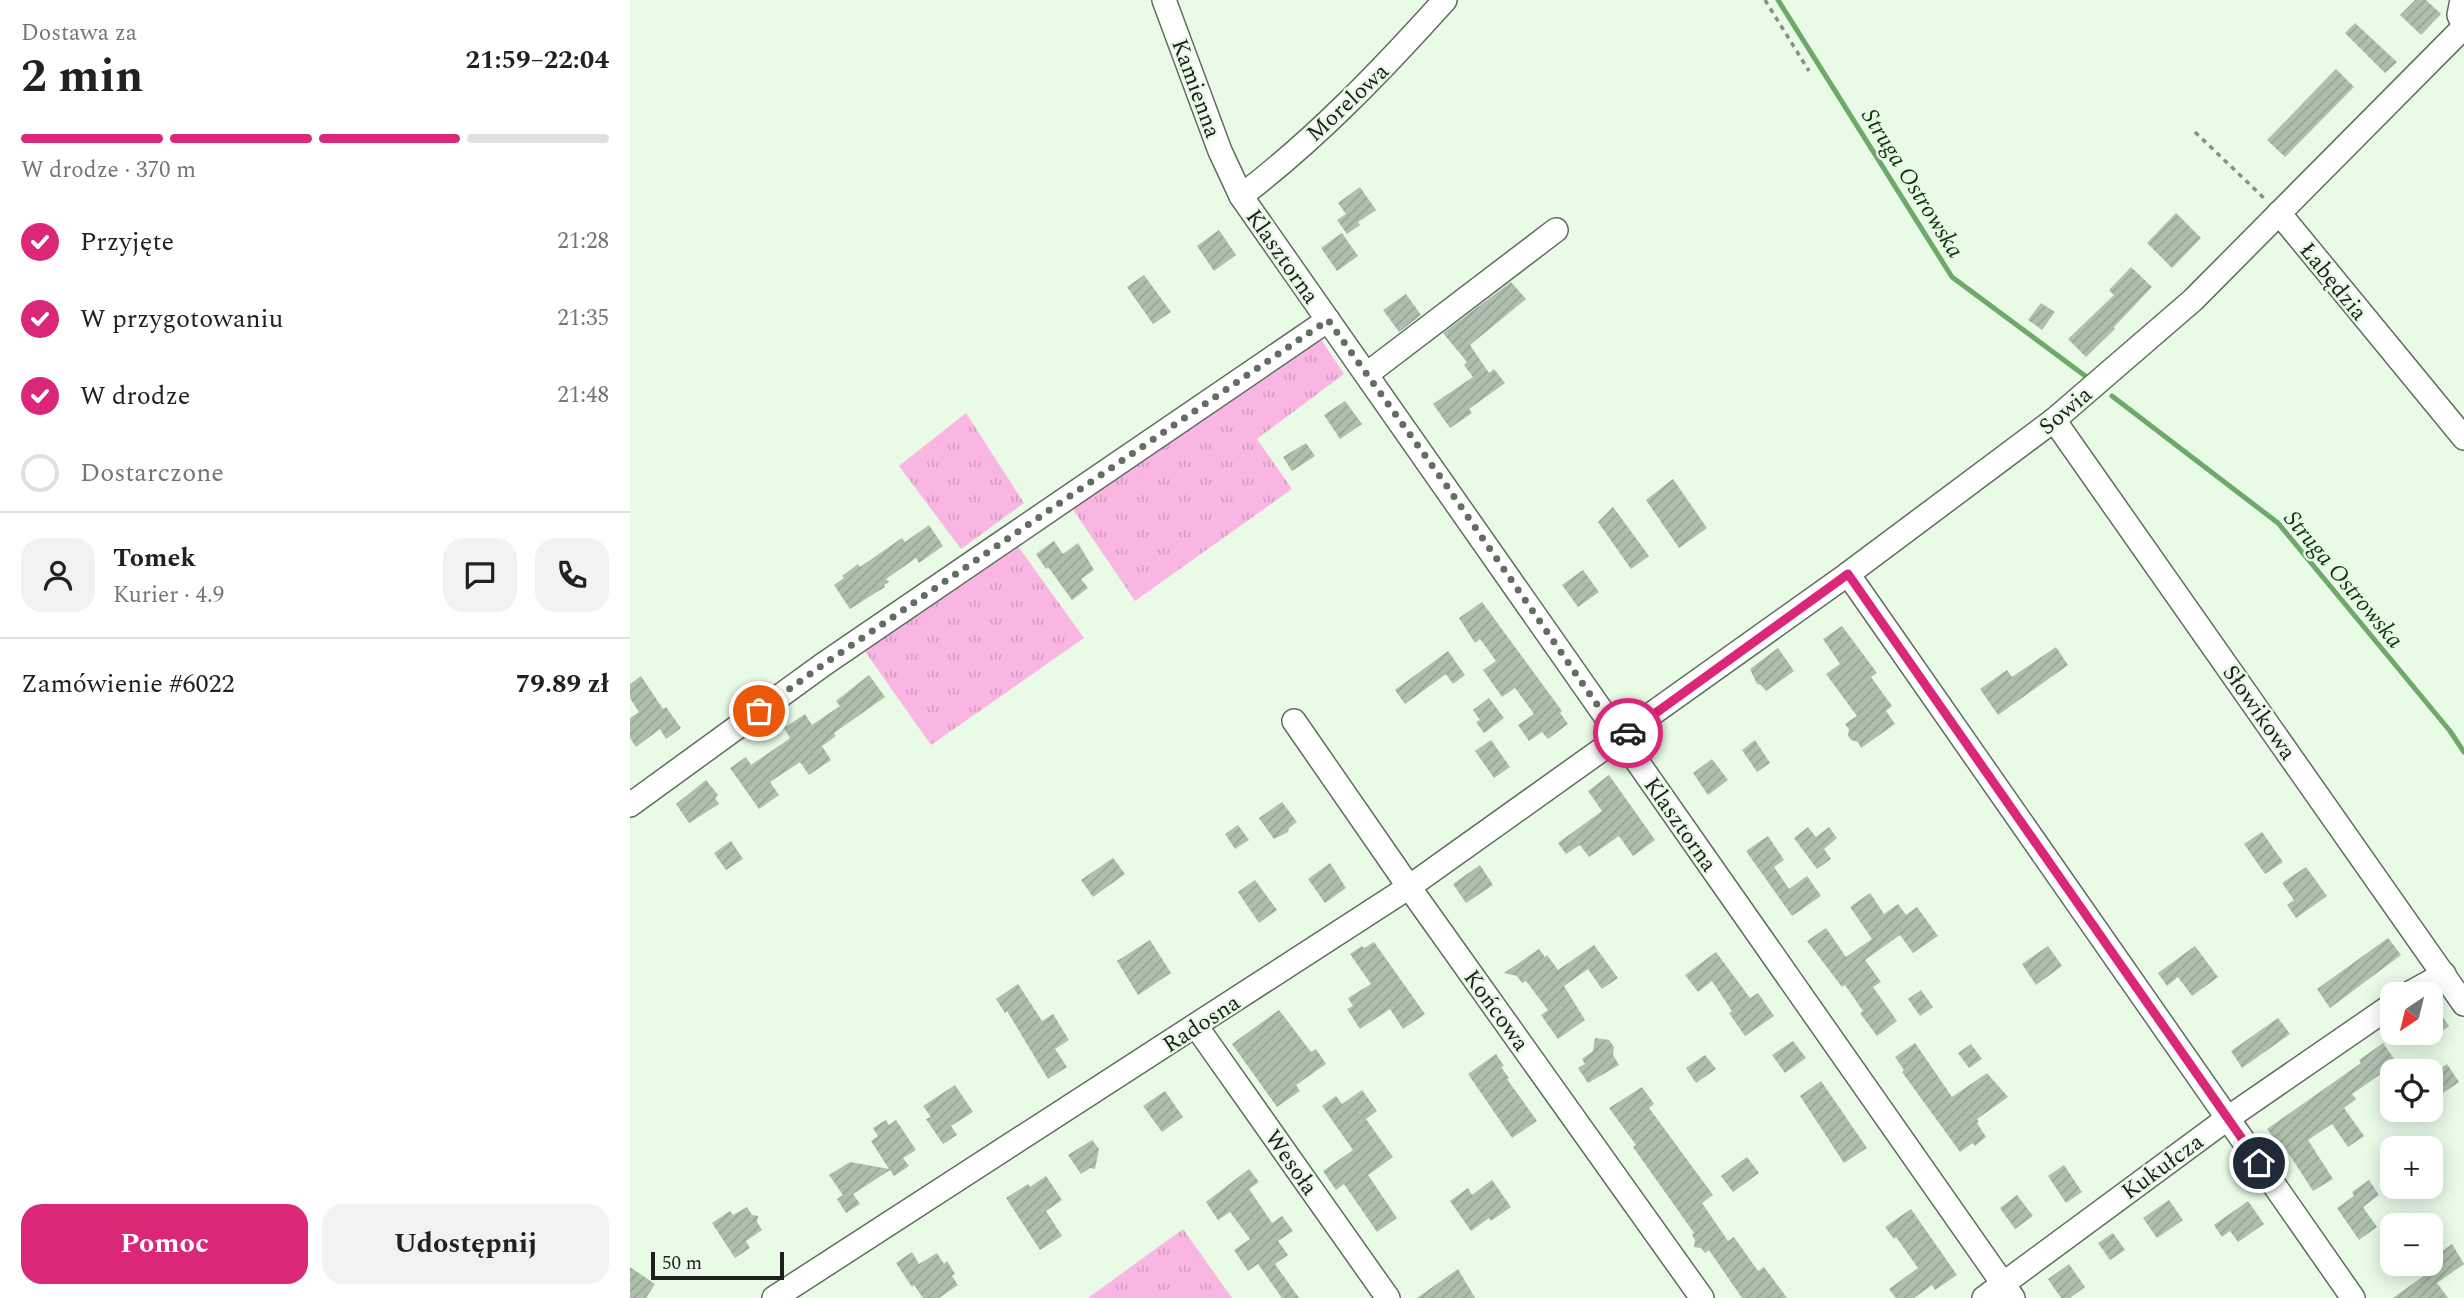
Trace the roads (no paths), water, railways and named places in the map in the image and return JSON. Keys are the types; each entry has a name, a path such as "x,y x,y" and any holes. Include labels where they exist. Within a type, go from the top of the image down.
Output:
{"street":[{"name":"Kamienna","path":"1164,0 1236,186"},
{"name":"Morelowa","path":"1236,186 1264,179 1380,72 1445,0"},
{"path":"2462,0 2459,15 2464,26"},
{"name":"Sowia","path":"1620,738 1848,574 2054,420 2193,300 2464,26"},
{"name":"Klasztorna","path":"1236,186 2008,1291"},
{"name":"Łabędzia","path":"2279,213 2464,438"},
{"path":"1367,374 1556,230"},
{"path":"630,805 824,664 1328,320"},
{"name":"Słowikowa","path":"2054,420 2464,1004"},
{"path":"1848,574 2353,1298"},
{"name":"Końcowa","path":"1294,721 1702,1298"},
{"name":"Radosna","path":"774,1298 1409,887 1620,738"},
{"path":"2430,982 2444,974"},
{"name":"Kukułcza","path":"1984,1298 2008,1291 2228,1118 2380,1013"},
{"name":"Wesoła","path":"1196,1026 1381,1295"}],"waterway":[{"name":"Struga Ostrowska","path":"1778,0 1952,277 2088,378"},
{"name":"Struga Ostrowska","path":"2112,396 2278,523 2450,731 2464,752"}]}
